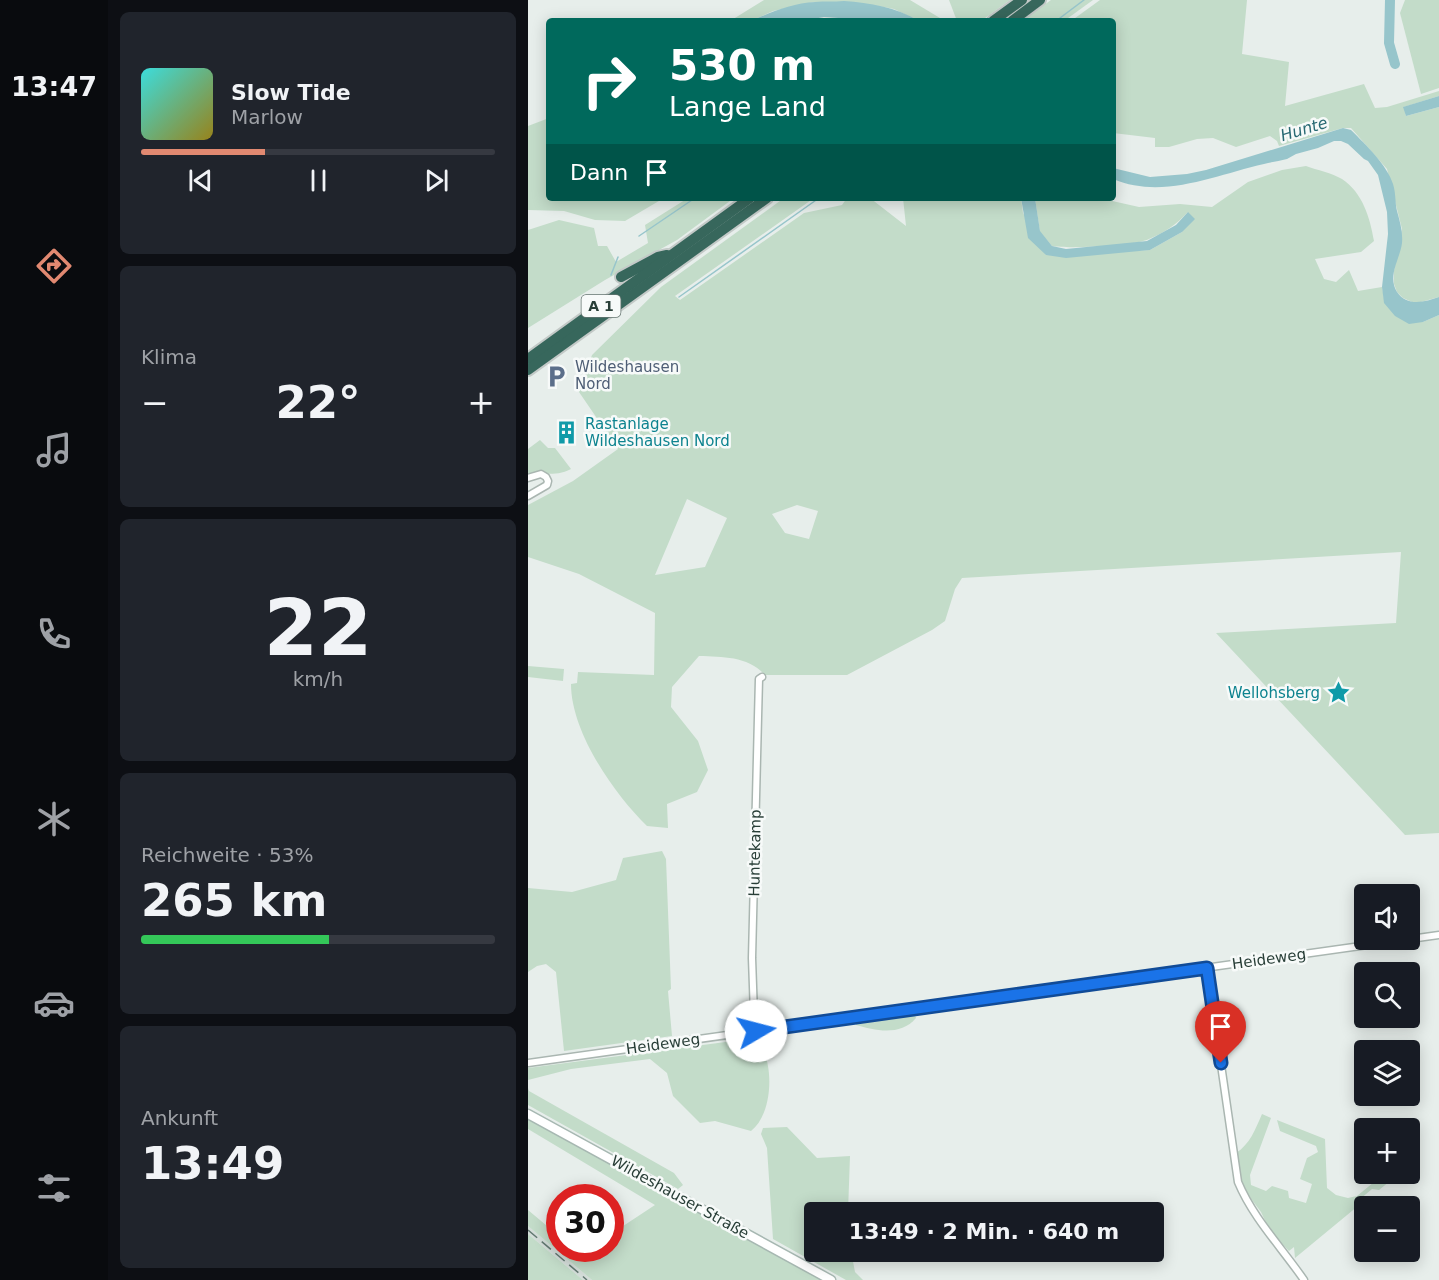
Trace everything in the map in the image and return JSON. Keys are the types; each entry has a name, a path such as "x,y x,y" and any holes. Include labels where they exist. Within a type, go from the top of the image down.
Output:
{"highway":[{"path":"997,18 1022,0"},
{"path":"1016,18 1040,0"},
{"name":"A 1","path":"528,359 746,201"},
{"name":"A 1","path":"528,370 763,201"},
{"path":"621,278 658,257 674,254"}],"main road":[{"name":"Wildeshauser Straße","path":"528,1114 831,1280"}],"street":[{"path":"528,478 541,474 548,481 547,485 528,496"},
{"name":"Huntekamp","path":"756,1031 753,1015 752,958 759,679 762,677"},
{"name":"Heideweg","path":"528,1063 1439,935"},
{"path":"1207,968 1238,1182 1261,1221 1304,1280"}],"shaded area":[{"path":"528,1226 546,1241 546,1249 528,1234"},
{"path":"561,1262 571,1262 592,1280 583,1280"}],"green space":[{"path":"764,0 910,0 940,18 913,18 894,9 879,6 814,2 773,11 758,18 735,18"},
{"path":"949,0 1010,0 985,18 956,18"},
{"path":"1051,0 1093,0 1068,18 1026,18"},
{"path":"1100,0 1247,0 1242,54 1289,62 1285,106 1364,84 1375,108 1387,107 1439,91 1439,96 1404,107 1406,116 1439,107 1439,297 1412,302 1397,292 1394,284 1394,271 1402,229 1387,169 1351,128 1343,128 1279,146 1277,141 1270,136 1236,147 1213,138 1197,139 1169,147 1155,147 1155,138 1116,133 1116,18 1075,18"},
{"path":"1405,0 1439,0 1439,88 1421,94 1400,13"},
{"path":"546,119 546,201 659,201 625,221 595,220 564,211 528,210 528,126"},
{"path":"1306,166 1342,179 1360,199 1368,215 1374,241 1361,252 1315,259 1324,279 1336,282 1349,270 1358,291 1382,287 1385,303 1423,322 1439,315 1439,833 1405,835 1216,633 1396,623 1401,552 962,578 955,589 945,621 847,675 765,675 743,661 726,657 699,656 672,687 671,707 698,741 708,770 697,792 667,804 668,828 647,826 608,780 586,742 573,703 571,684 577,683 578,672 654,675 655,613 579,574 528,557 528,505 573,481 618,449 579,392 592,355 661,287 780,201 810,201 675,296 680,300 804,213 842,205 845,201 874,201 906,226 903,201 1021,201 1023,213 1046,255 1150,250 1182,232 1188,212 1165,231 1141,241 1101,246 1060,247 1052,246 1040,232 1035,201 1112,201 1139,207 1180,204 1212,207 1248,182 1282,170","holes":["687,499 727,518 705,567 655,575","797,505 818,511 809,539 785,533 772,514"]},
{"path":"683,201 730,201 677,240 605,280 528,328 528,230 559,220 594,228 598,246 607,246 616,262 648,243 645,225"},
{"path":"540,440 548,448 555,448 571,469 555,474 528,475 528,449"},
{"path":"528,666 564,669 563,681 528,677"},
{"path":"662,851 666,859 671,989 668,991 672,1036 564,1051 556,972 546,964 537,966 528,972 528,888 572,892 616,880 623,858"},
{"path":"915,1015 916,1018 910,1024 896,1030 872,1029 856,1025 856,1023"},
{"path":"756,1038 766,1059 769,1086 764,1112 759,1123 751,1131 715,1121 700,1123 673,1096 667,1073 650,1059 571,1069 528,1080 528,1068"},
{"path":"528,1088 529,1091 674,1173 683,1185 678,1189 528,1105"},
{"path":"1262,1114 1271,1118 1250,1175 1251,1185 1266,1191 1272,1186 1288,1191 1289,1198 1306,1203 1312,1184 1300,1179 1307,1158 1318,1152 1316,1146 1280,1131 1277,1120 1325,1139 1327,1188 1336,1195 1348,1198 1354,1197 1354,1209 1295,1258 1294,1247 1289,1251 1270,1231 1261,1212 1240,1184 1236,1153 1249,1141"},
{"path":"528,1117 822,1280 592,1280 571,1262 624,1262 624,1225 655,1205 624,1186 624,1184 620,1184 528,1129"},
{"path":"787,1127 817,1158 850,1156 848,1202 804,1202 804,1256 773,1239 767,1148 761,1134 763,1128"},
{"path":"1372,1184 1386,1184 1379,1190 1372,1189 1364,1196 1357,1196"},
{"path":"528,1210 546,1225 546,1241 528,1226"},
{"path":"528,1234 546,1249 546,1262 561,1262 583,1280 528,1280"},
{"path":"814,1262 853,1262 855,1272 863,1280 846,1280"}],"water":[{"path":"863,3 901,12 913,18 758,18 799,4"},
{"path":"1439,96 1439,107 1406,116 1403,107"},
{"path":"1343,128 1351,130 1381,163 1395,191 1402,243 1394,274 1394,286 1401,297 1406,300 1422,302 1439,297 1439,315 1423,322 1409,324 1395,316 1384,303 1382,287 1388,234 1387,212 1378,175 1368,161 1348,144 1334,141 1287,159 1189,184 1151,187 1116,180 1116,169 1150,177 1206,170"},
{"path":"1022,201 1035,201 1040,231 1052,246 1066,249 1147,241 1176,225 1188,212 1195,219 1182,232 1150,250 1066,258 1046,255 1028,238"}],"waterway":[{"path":"1060,18 1084,0"},
{"path":"1390,0 1389,43 1395,64"},
{"path":"639,236 691,201"},
{"path":"679,297 815,201"},
{"path":"611,275 618,257"}],"railway":[{"path":"528,1230 587,1280"}],"place":[{"name":"Wildeshausen Nord","path":"557,376"},
{"name":"Rastanlage Wildeshausen Nord","path":"567,433"},
{"name":"Wellohsberg","path":"1338,693"}],"route":[{"path":"756,1031 1207,968 1221,1063"}],"water label":[{"name":"Hunte","path":"1304,129"}]}
